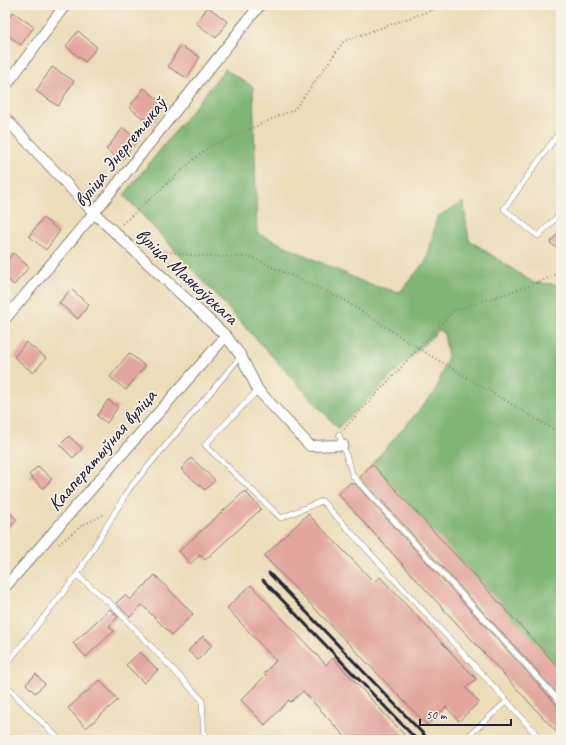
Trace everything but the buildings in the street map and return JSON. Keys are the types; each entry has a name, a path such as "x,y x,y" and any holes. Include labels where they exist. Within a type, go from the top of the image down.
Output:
{"street":[{"path":"5,87 65,5"},
{"name":"вуліца Энергетыкаў","path":"5,319 94,213 260,5"},
{"name":"вуліца Маякоўскага","path":"5,118 113,232 226,336 240,356 258,390 310,446 343,445"},
{"name":"Кааператыўная вуліца","path":"6,592 226,336"}],"lane":[{"path":"561,130 504,209 538,236 561,214"},
{"path":"5,666 77,575 129,489 240,356"},
{"path":"258,390 205,445 281,518 322,502 541,740"},
{"path":"339,434 353,476 561,703"},
{"path":"77,575 113,606 202,700 204,740"},
{"path":"5,682 15,695 60,740"},
{"path":"464,740 507,702"}],"path":[{"path":"113,232 207,148 294,109 344,41 446,5"},
{"path":"141,243 161,251 191,255 251,257 344,300 418,348 561,434"},
{"path":"339,434 453,311 535,284 561,272"},
{"path":"55,548 81,526 118,508"},
{"path":"5,604 6,592"}],"green space":[{"path":"225,69 253,87 257,233 370,285 400,292 427,259 437,217 463,202 469,240 532,282 561,285 561,682 365,472 435,392 448,356 444,334 439,330 338,428 124,195"}],"railway":[{"path":"269,573 429,740"},
{"path":"263,580 417,740"}]}
